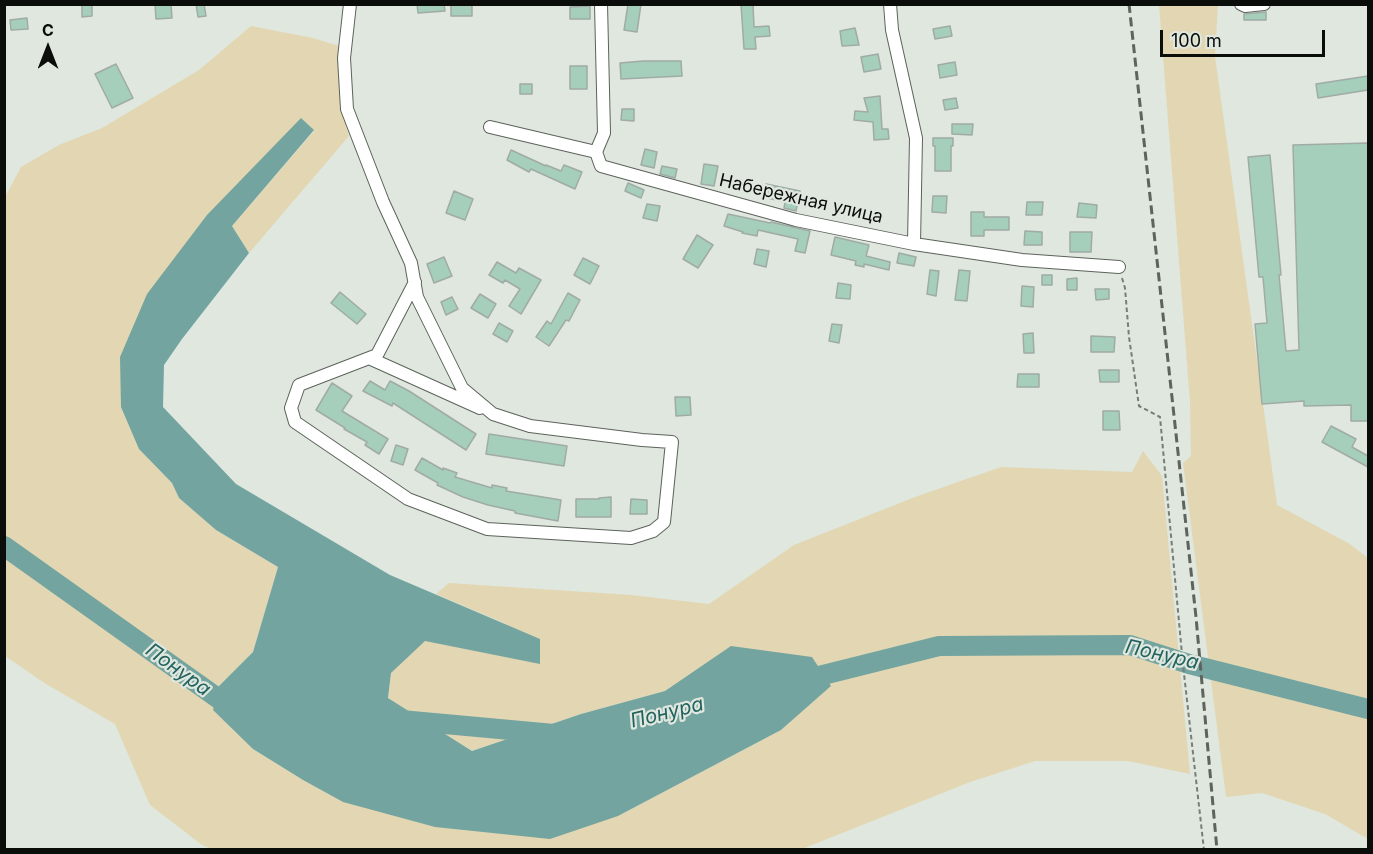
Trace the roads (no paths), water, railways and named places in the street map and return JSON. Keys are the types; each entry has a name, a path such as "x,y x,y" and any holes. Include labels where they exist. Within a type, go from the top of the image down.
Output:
{"street":[{"path":"350,4 344,58 347,109 383,202 411,263 417,297 462,388 493,414"},
{"path":"596,152 604,133 601,4"},
{"path":"890,4 892,30 916,138 914,244"},
{"path":"1241,4 1245,6 1264,4"},
{"name":"Набережная улица","path":"490,127 596,152 601,166 796,220 914,244 1022,260 1119,267"},
{"path":"369,358 493,414 530,426 672,442 664,522 653,531 631,538 487,529 408,499 295,422 291,408 299,385 376,355 414,282"}],"water":[{"path":"301,118 314,130 232,226 249,253 164,365 163,407 236,484 390,575 540,639 540,664 425,641 391,673 388,698 472,751 581,714 665,691 731,646 812,657 831,686 781,730 618,816 550,839 435,827 343,802 253,749 213,710 219,686 253,652 278,567 216,530 179,498 172,483 139,449 121,407 120,357 147,294 207,215"}],"waterway":[{"name":"Понура","path":"4,546 226,704 241,705"},
{"name":"Понура","path":"799,681 939,646 1130,645 1189,664 1368,709"},
{"name":"Понура","path":"401,720 554,734"}],"railway":[{"path":"1129,4 1196,617 1217,850"}]}
